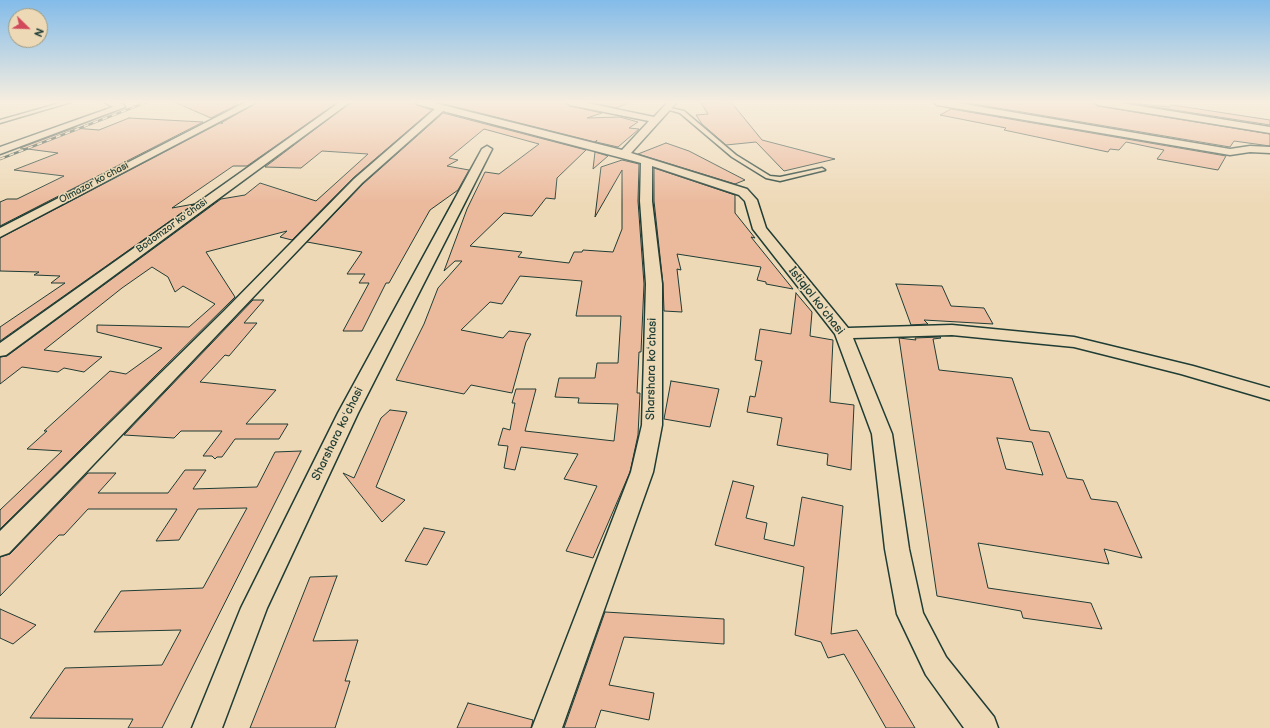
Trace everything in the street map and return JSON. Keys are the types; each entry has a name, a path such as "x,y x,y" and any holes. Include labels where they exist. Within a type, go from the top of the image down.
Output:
{"street":[{"path":"0,151 41,136"},
{"name":"Olmazor koʻchasi","path":"0,233 187,136"},
{"name":"Bodomzor koʻchasi","path":"0,351 299,136"},
{"path":"0,546 230,314 358,181 409,136"},
{"name":"Istiqlol koʻchasi","path":"552,136 624,154 744,192 751,200 760,229 843,333 882,434 897,550 910,614 936,666 983,728"},
{"path":"624,154 641,136"},
{"path":"1136,136 1230,152 1250,149 1270,150"},
{"name":"Sharshara koʻchasi","path":"207,728 254,608 348,413 487,149"},
{"name":"Sharshara koʻchasi","path":"547,728 642,472 652,425 654,284 646,201 646,161"},
{"path":"843,333 952,330 1074,342 1187,370 1270,394"}],"lane":[{"path":"710,136 734,156 768,177 780,179 822,170"}],"building":[{"path":"52,136 176,136 0,226 0,202 7,199 17,199 64,176 14,170 58,153 20,148"},
{"path":"195,136 290,136 247,166 233,166 172,208 194,204 0,341 0,327 65,283 51,283 60,276 34,275 39,272 0,271 0,238"},
{"path":"306,136 402,136 353,178 292,240 280,237 287,231 206,252 235,297 0,529 0,510 62,451 27,449 47,431 44,431 110,371 126,374 162,348 97,332 97,325 189,327 215,304 183,286 175,292 168,277 152,267 122,288 44,350 102,357 84,372 64,368 58,372 22,367 0,384 0,357 7,356 221,199 245,195 260,183 316,201 368,154 322,151 301,168 265,167"},
{"path":"417,136 476,136 449,158 458,160 447,166 469,170 458,190 430,210 389,283 386,283 362,331 343,331 369,283 359,283 365,274 347,274 362,252 307,242 363,184"},
{"path":"510,136 532,136 586,150 557,178 555,199 546,198 532,216 504,213 470,246 522,252 518,257 569,263 574,252 582,252 583,250 613,252 622,229 622,170 595,217 601,167 622,160 639,164 638,201 644,284 641,352 639,352 637,393 640,393 638,435 630,472 593,558 566,551 597,486 564,479 578,454 521,447 515,470 504,468 508,446 498,445 503,428 510,430 515,403 512,403 516,389 536,389 525,431 614,441 618,404 578,403 579,398 555,397 559,378 595,378 597,363 618,363 621,316 576,316 582,281 520,276 502,304 490,302 461,330 503,338 509,331 531,334 526,342 512,393 471,385 464,394 396,380 424,324 438,288 462,261 455,261 444,271 467,209 485,172 499,174 539,144"},
{"path":"571,136 631,136 618,147 596,142 597,140 595,142"},
{"path":"716,136 759,136 762,140 835,159 784,171 756,142 726,145"},
{"path":"1032,136 1109,136 1226,156 1218,170 1157,159 1164,150 1126,142 1119,150 1110,149 1108,152"},
{"path":"1164,136 1270,136 1270,146 1234,141 1230,147"},
{"path":"666,143 689,151 745,180 735,184 638,154"},
{"path":"595,152 608,156 593,169"},
{"path":"654,168 735,195 735,213 755,238 751,237 793,289 766,284 766,282 757,280 761,267 677,254 681,270 677,269 682,312 664,311 663,284 654,201"},
{"path":"896,284 942,286 951,306 984,308 993,324 924,320 928,324 911,325"},
{"path":"796,293 812,312 810,336 833,340 830,402 854,405 851,470 827,465 828,454 777,445 782,418 747,412 750,396 755,397 762,361 755,360 760,329 791,334"},
{"path":"253,300 264,300 244,323 257,323 229,356 225,355 200,382 276,390 246,424 288,424 279,439 235,439 222,457 217,457 215,459 212,456 203,456 222,431 181,431 174,438 124,435"},
{"path":"899,338 916,340 915,338 941,338 933,339 939,370 1012,378 1030,430 1049,432 1067,478 1083,480 1091,499 1117,502 1142,558 1104,549 1109,564 978,543 988,588 1091,603 1102,629 1023,618 1021,611 937,596","holes":["997,438 1032,442 1043,475 1006,469"]},
{"path":"671,381 719,389 710,427 664,419"},
{"path":"390,410 407,412 376,487 405,500 382,522 343,473 354,478 381,418"},
{"path":"301,451 162,728 128,728 133,719 30,718 65,668 162,665 181,630 94,632 121,591 203,588 247,508 198,509 179,540 156,541 177,509 88,509 64,535 59,535 0,596 0,557 10,554 88,473 116,473 98,493 168,493 185,470 206,470 193,489 257,487 275,452"},
{"path":"733,481 754,486 746,518 767,523 764,539 794,546 802,497 843,506 831,634 857,630 915,728 886,728 844,654 828,658 821,642 795,635 804,567 715,545"},
{"path":"424,528 445,532 427,565 405,561"},
{"path":"337,576 313,641 358,640 345,681 350,681 335,728 250,728 310,577"},
{"path":"0,609 36,625 13,644 0,638"},
{"path":"605,612 724,619 724,644 624,637 609,685 654,693 649,720 601,710 595,728 564,728"},
{"path":"468,703 533,720 531,728 457,728"}],"railway":[{"path":"0,159 59,136"}]}
